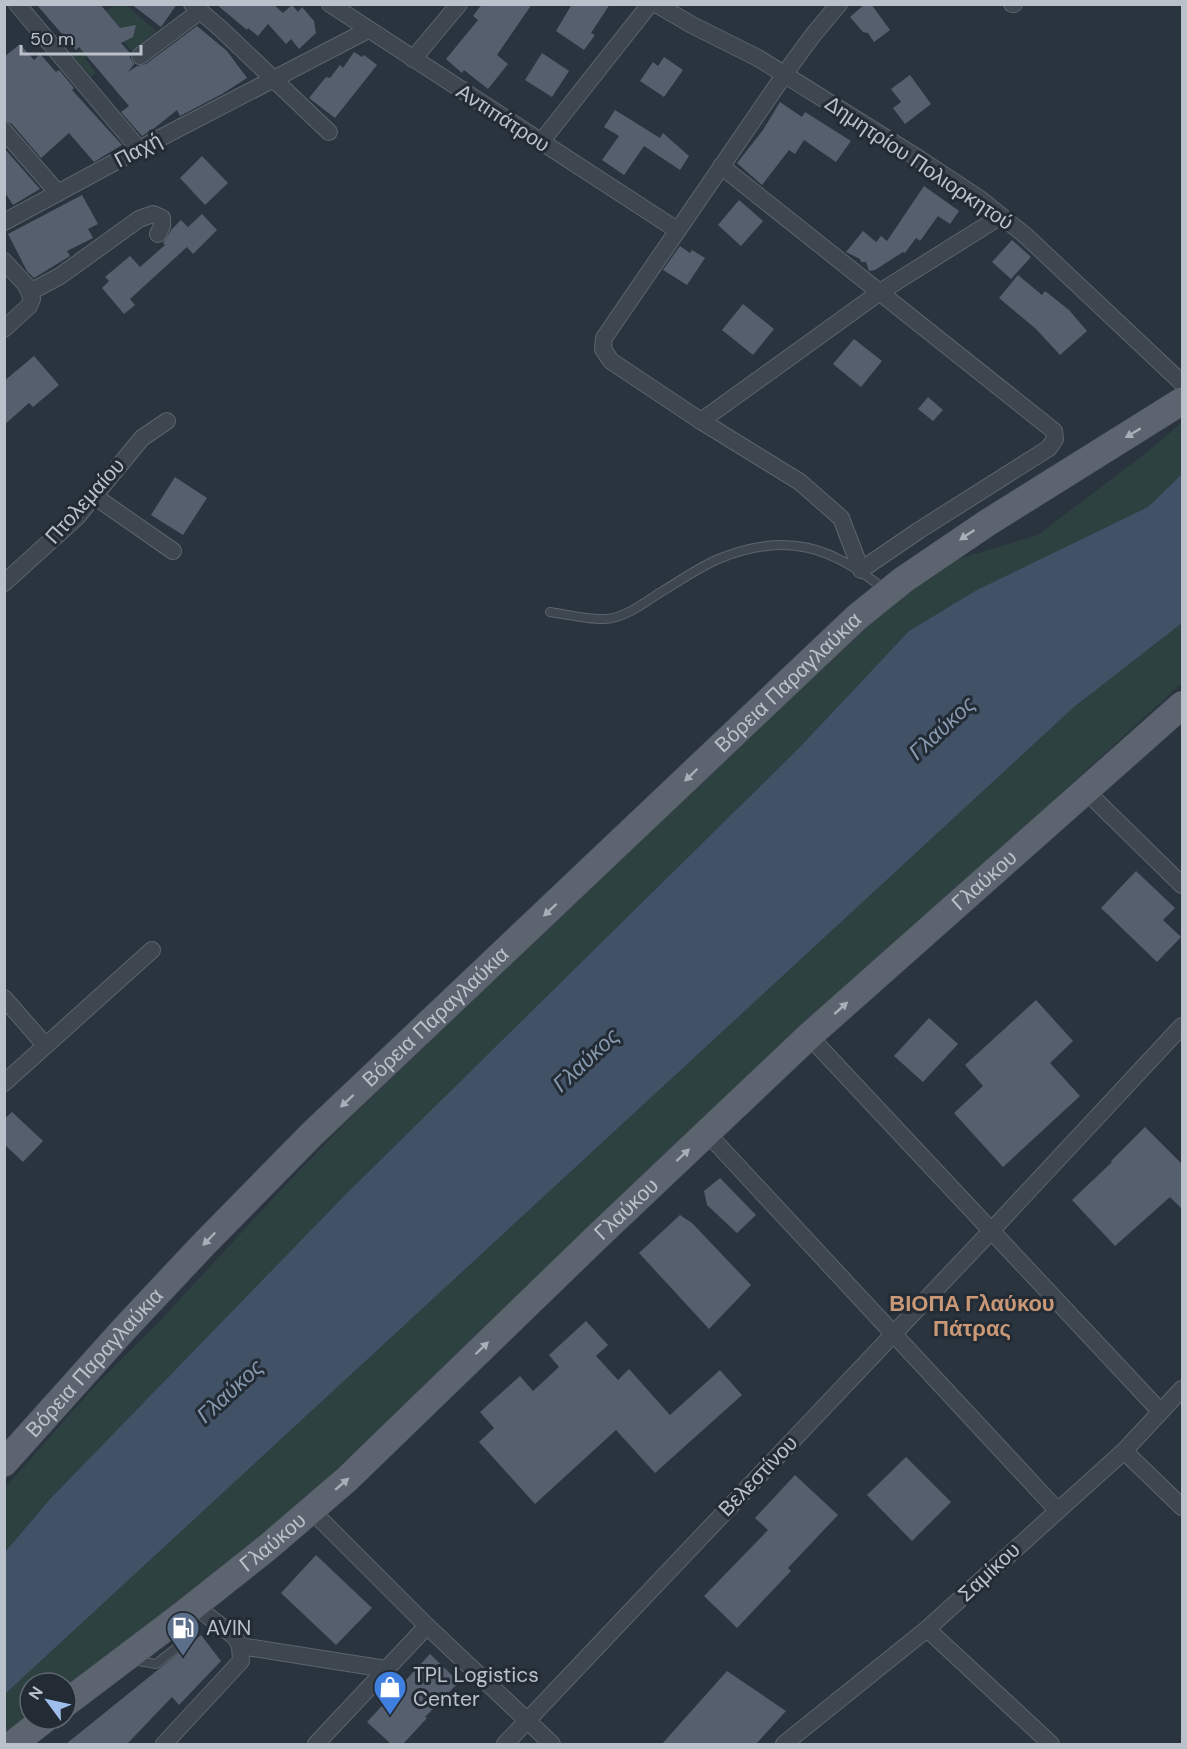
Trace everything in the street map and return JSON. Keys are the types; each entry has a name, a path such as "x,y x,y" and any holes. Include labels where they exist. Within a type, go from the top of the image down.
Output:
{"main road":[{"name":"Βόρεια Παραγλαύκια","path":"8,1450 312,1134 644,821 785,684 887,592 987,523 1182,401"},
{"name":"Γλαύκου","path":"78,1694 187,1611 311,1510 365,1462 809,1036 1182,705"},
{"path":"13,1744 30,1731"}],"street":[{"path":"17,4 139,149"},
{"name":"Αντιπάτρου","path":"330,4 677,230"},
{"path":"413,59 459,4"},
{"path":"541,142 650,4"},
{"name":"Δημητρίου Πολιορκητού","path":"656,4 758,58 921,160 1001,216 1031,240 1182,383"},
{"path":"721,166 1054,431 1054,439 1048,448 861,570 841,518 800,482 700,421 611,361 603,349 604,338 677,230 784,74 813,34 839,4"},
{"path":"140,56 196,8 329,132"},
{"name":"Παχή","path":"4,222 368,30"},
{"path":"4,131 58,193"},
{"path":"30,292 60,276 122,229 144,216 153,214 162,218 162,226 158,234"},
{"path":"700,421 880,292 1001,216"},
{"path":"4,261 20,278 32,299 29,306 4,329"},
{"name":"Πτολεμαίου","path":"4,583 76,517 134,446 148,433 167,421"},
{"path":"94,496 173,551"},
{"path":"1086,791 1182,885"},
{"path":"4,1083 152,950"},
{"path":"4,998 45,1045"},
{"name":"Βελεστίνου","path":"505,1744 1182,1026"},
{"path":"809,1036 1160,1411"},
{"path":"707,1133 1057,1510"},
{"name":"Σαμίκου","path":"784,1744 927,1629 1124,1450 1182,1389"},
{"path":"1124,1450 1182,1506"},
{"path":"311,1510 427,1626 525,1721 552,1744"},
{"path":"164,1744 241,1661 240,1646 235,1637 187,1611"},
{"path":"316,1744 427,1626"},
{"path":"927,1629 1051,1744"},
{"path":"240,1646 386,1669"}],"lane":[{"path":"550,612 605,620 628,612 719,559 755,546 805,546 825,552 861,570 887,592"}],"green space":[{"path":"114,5 126,5 156,31 132,51 114,32 85,58 96,73 91,77 73,56 103,27 97,18"},
{"path":"1182,422 1182,474 1148,507 975,591 909,631 799,748 346,1194 51,1498 5,1552 5,1488 93,1388 158,1323 343,1125 803,683 901,595 958,559 1038,535 1151,449"},
{"path":"1182,623 1182,683 713,1110 306,1498 210,1580 78,1682 78,1671 30,1671 1074,707"},
{"path":"18,1682 18,1729 5,1740 5,1694"}],"water":[{"name":"Γλαύκος","path":"1182,474 1182,623 1074,707 30,1671 18,1671 18,1682 5,1694 5,1552 51,1498 346,1194 799,748 909,631 975,591 1148,507"}],"building":[{"path":"36,4 100,4 120,28 136,25 133,37 121,43 130,53 134,64 128,72 137,66 146,64 197,26 227,51 247,78 180,116 177,110 142,136 121,112 129,106 79,47 76,50"},
{"path":"131,4 177,4 161,27"},
{"path":"216,4 273,4 283,13 292,5 298,12 302,7 314,21 316,33 299,49 291,39 286,44 268,24 258,36 248,28 247,30"},
{"path":"482,4 532,4 497,55 508,64 488,89 464,70 462,73 446,59 478,20 473,16"},
{"path":"572,4 610,4 591,33 595,35 584,50 556,31"},
{"path":"865,4 871,4 890,30 874,42 868,33 863,32 850,17"},
{"path":"20,44 34,60 40,54 56,72 59,70 74,88 72,90 122,145 94,162 69,133 41,158 12,124 4,121 4,57"},
{"path":"354,52 362,57 364,55 377,65 335,118 309,98 326,77 330,78 340,65 343,68"},
{"path":"542,53 569,71 552,97 525,80"},
{"path":"664,57 683,70 664,97 640,81 653,62 658,66"},
{"path":"910,75 931,104 905,124 893,108 901,102 891,89"},
{"path":"780,102 802,117 805,112 851,141 836,162 804,140 795,154 789,150 762,185 737,163 763,130"},
{"path":"615,110 660,138 663,133 689,156 680,170 644,146 624,175 602,160 619,136 604,127"},
{"path":"4,148 40,189 13,205 4,191"},
{"path":"202,156 228,183 205,205 180,178"},
{"path":"924,186 959,211 950,224 938,216 920,241 916,238 905,253 903,252 875,270 869,271 866,262 861,262 860,259 846,252 863,231 876,242 881,236 887,241"},
{"path":"82,195 98,224 88,229 93,238 67,251 70,256 34,278 27,271 8,234"},
{"path":"739,200 763,221 741,246 718,225"},
{"path":"202,214 217,230 193,254 187,247 130,299 135,305 124,314 102,288 109,281 105,277 130,256 140,267 165,245 163,243 181,220 188,227"},
{"path":"1012,240 1031,257 1011,279 992,262"},
{"path":"680,246 690,253 692,250 705,258 687,285 663,270"},
{"path":"1018,275 1042,295 1045,291 1069,310 1087,331 1060,355 1036,329 999,298"},
{"path":"743,304 774,329 753,355 722,330"},
{"path":"854,339 882,361 861,387 833,364"},
{"path":"34,356 59,385 33,407 29,403 4,425 4,381"},
{"path":"928,397 943,410 933,421 918,409"},
{"path":"175,477 207,498 183,535 151,515"},
{"path":"1136,871 1175,908 1163,920 1181,937 1157,962 1101,908"},
{"path":"1036,1000 1073,1041 1050,1063 1080,1096 1003,1167 954,1113 983,1086 965,1065"},
{"path":"929,1018 958,1044 923,1082 894,1056"},
{"path":"12,1112 43,1141 23,1162 4,1144 4,1119"},
{"path":"1145,1127 1182,1164 1182,1209 1170,1197 1115,1246 1072,1200"},
{"path":"720,1178 756,1215 737,1233 707,1205 704,1191"},
{"path":"680,1215 692,1223 751,1285 709,1329 639,1253"},
{"path":"586,1321 608,1345 596,1356 618,1380 629,1369 670,1415 720,1370 742,1395 655,1473 616,1430 535,1504 479,1442 494,1428 480,1412 520,1376 533,1391 559,1367 549,1355"},
{"path":"906,1457 951,1502 912,1541 867,1495"},
{"path":"795,1475 838,1515 788,1568 791,1571 737,1628 704,1596 768,1530 755,1518"},
{"path":"316,1555 372,1608 336,1645 281,1593"},
{"path":"201,1635 221,1661 179,1705 172,1697 127,1744 66,1744"},
{"path":"430,1654 459,1682 403,1744 391,1744 367,1722"},
{"path":"727,1671 786,1711 756,1744 662,1744"}],"place":[{"name":"AVIN","path":"183,1657"},
{"name":"TPL Logistics Center","path":"390,1716"}],"district":[{"name":"ΒΙΟΠΑ Γλαύκου Πάτρας","path":"972,1316"}]}
